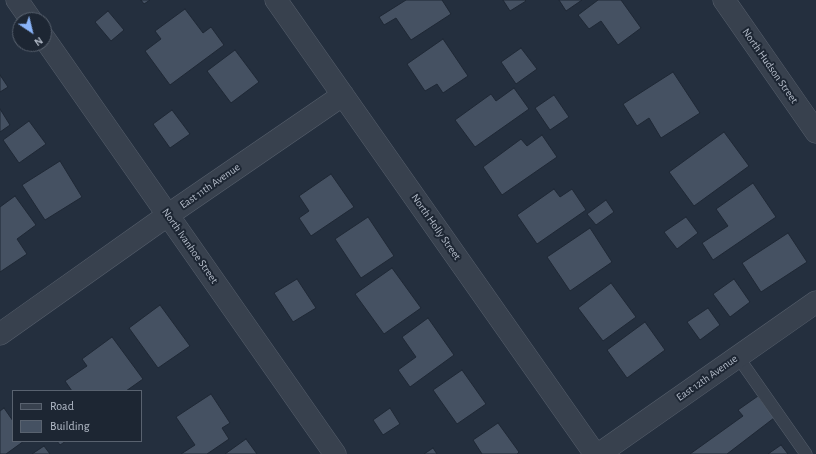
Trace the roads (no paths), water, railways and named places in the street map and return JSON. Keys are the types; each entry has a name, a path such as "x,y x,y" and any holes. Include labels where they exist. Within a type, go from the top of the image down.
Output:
{"street":[{"path":"18,0 26,12"},
{"name":"North Holly Street","path":"276,0 595,454"},
{"name":"North Hudson Street","path":"724,0 816,132"},
{"name":"North Ivanhoe Street","path":"52,49 335,454"},
{"name":"East 11th Avenue","path":"0,334 168,215 343,95"},
{"name":"East 12th Avenue","path":"598,454 816,302"}],"lane":[{"path":"738,357 806,454"}]}
